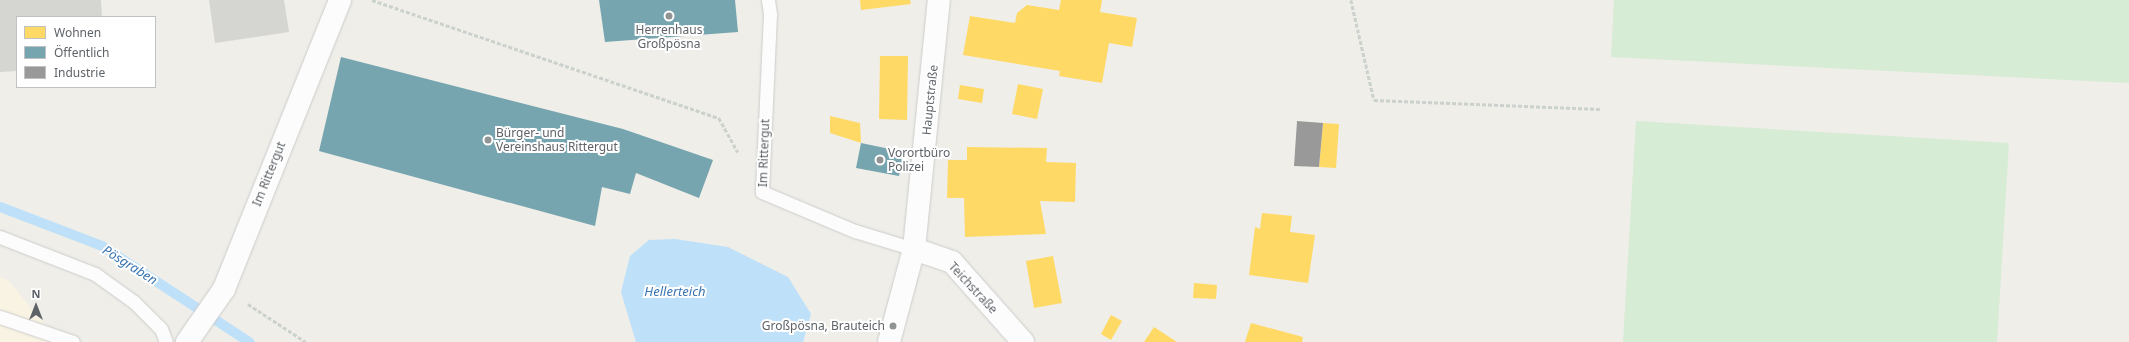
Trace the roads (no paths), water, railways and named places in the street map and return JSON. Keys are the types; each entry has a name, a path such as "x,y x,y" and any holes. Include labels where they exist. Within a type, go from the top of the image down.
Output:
{"street":[{"name":"Im Rittergut","path":"193,333 220,294 340,0"},
{"name":"Hauptstraße","path":"889,342 914,249 939,0"},
{"name":"Teichstraße","path":"914,249 952,262 1022,342"}],"lane":[{"name":"Im Rittergut","path":"768,0 770,14 762,192 855,231 914,249"},
{"path":"0,237 95,274 134,302 161,329 166,342"},
{"path":"0,317 73,342"}],"water":[{"name":"Hellerteich","path":"675,239 728,247 788,277 811,314 803,342 636,342 621,292 630,256 649,240"}],"waterway":[{"name":"Pösgraben","path":"0,207 102,246 249,342"}],"place":[{"name":"Herrenhaus Großpösna","path":"669,16"},
{"name":"Bürger- und Vereinshaus Rittergut","path":"488,140"},
{"name":"Vorortbüro Polizei","path":"880,160"},
{"name":"Großpösna, Brauteich","path":"893,326"}]}
